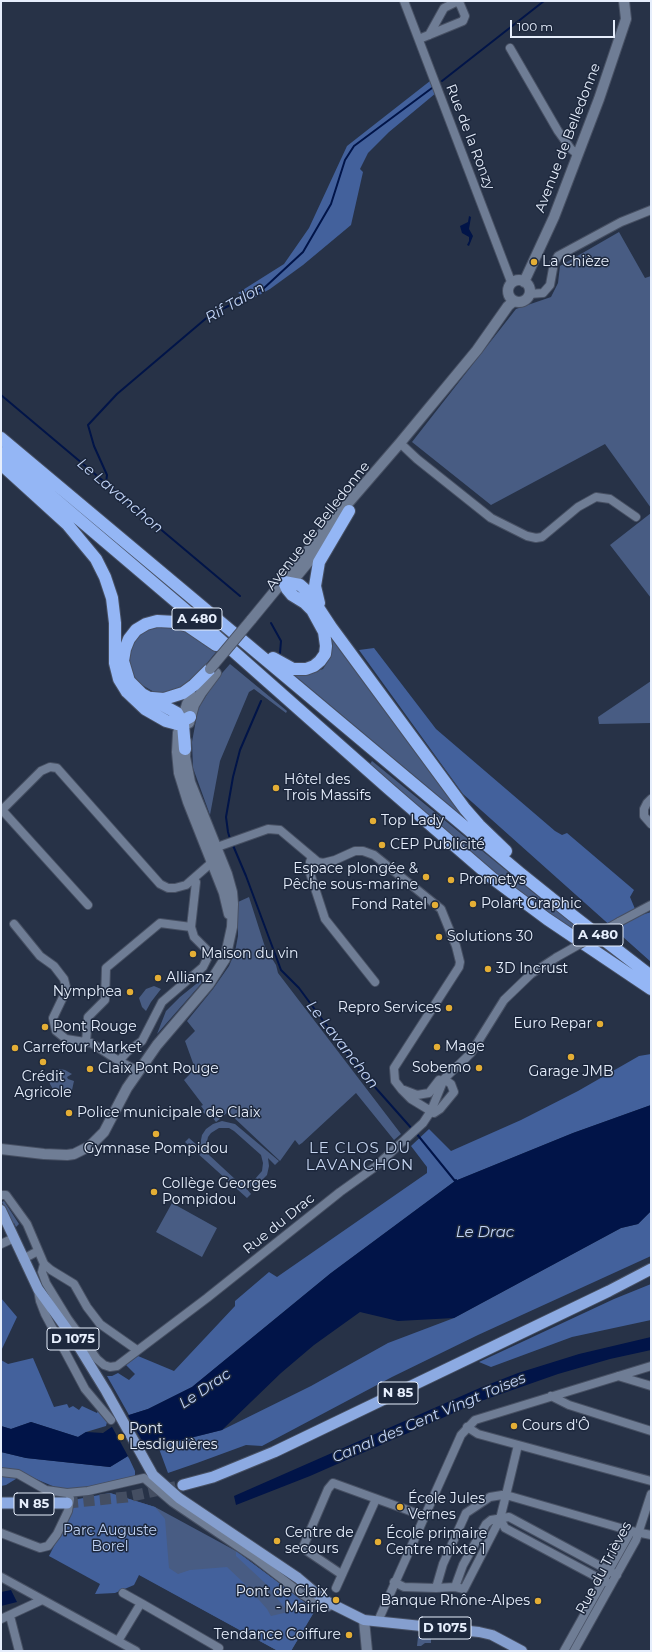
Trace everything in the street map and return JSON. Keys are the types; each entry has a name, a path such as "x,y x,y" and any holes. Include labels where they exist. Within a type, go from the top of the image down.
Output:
{"highway":[{"name":"A 480","path":"1,438 572,915 651,976"},
{"name":"A 480","path":"1,453 209,630 492,878 651,989"},
{"path":"1,464 67,524 96,559 105,577 112,598 115,663 119,679 127,692 145,709 166,721 177,724 186,719"},
{"path":"322,612 315,586 319,562 349,511"},
{"path":"167,577 283,664 293,669 306,669 317,664 323,658 326,646 325,636 309,606 287,585"},
{"path":"287,585 300,585 306,590 340,639 465,809 490,836 542,882 546,893"},
{"path":"186,719 146,696 133,686 124,667 124,655 129,639 136,630 150,622 163,620 181,623 194,630 211,642 389,789"},
{"path":"146,696 164,699 176,696 188,690 213,671"},
{"path":"185,749 184,728 186,719"},
{"path":"166,721 175,731 177,737"},
{"name":"N 85","path":"183,1485 213,1477 274,1452 609,1291 651,1269"},
{"name":"N 85","path":"609,1291 651,1273"},
{"name":"N 85","path":"1,1503 67,1503"}],"main road":[{"name":"Avenue de Belledonne","path":"524,282 551,224 623,30 626,19 624,1"},
{"path":"520,280 524,282 528,286 529,294 523,301 514,301 509,296 508,291 512,282 520,280"},
{"name":"Avenue de Belledonne","path":"287,585 324,531 400,443 477,350 508,306 514,301"},
{"name":"Avenue de Belledonne","path":"232,927 224,893 181,784 177,761 177,737 186,719 188,704 253,623 349,511 400,443"},
{"path":"3,1150 63,1155 74,1154 87,1148 104,1132 138,1071 157,1045 216,975 225,958 232,927 232,892 221,846 190,782 186,767 185,749"},
{"path":"205,843 211,848 221,846"},
{"name":"D 1075","path":"1,1210 38,1290 74,1339 119,1413 153,1475 160,1483 179,1498 298,1578 324,1600 364,1620 479,1632 492,1635 522,1651"},
{"path":"364,1620 367,1651"}],"street":[{"name":"Rue de la Ronzy","path":"404,1 512,282"},
{"path":"419,40 463,21 465,16 460,4 456,2 444,8 429,35"},
{"path":"510,48 558,131 571,149 577,154"},
{"path":"529,294 543,293 550,285 554,263 558,256 621,222 651,210"},
{"path":"400,443 491,518 527,536 536,538 542,537 581,505 596,497 610,499 636,517"},
{"path":"88,905 2,811 41,771 50,767 57,768 63,774 160,884 168,888 186,885 212,861 221,846 268,829 280,830 318,862 323,863 335,860 355,851 363,851 374,855 441,910 456,946 460,962 459,967 394,1068 395,1081 402,1090 411,1099 431,1111"},
{"path":"651,799 646,803 644,809 644,816 651,824"},
{"path":"312,857 310,862 310,873 325,919 375,982"},
{"path":"119,1061 127,1052 142,1041 162,1002 197,973 206,963 208,950 194,937 192,927 196,882 193,879"},
{"name":"Rue du Drac","path":"44,1264 42,1272 46,1283 68,1319 100,1362 104,1366 114,1367 131,1356 207,1298 305,1219 375,1167 424,1123 431,1111 444,1079 471,1053 494,1014 516,986 557,956 651,905"},
{"path":"86,1042 88,1017 105,1000 106,968 160,923 192,927"},
{"path":"14,924 40,956 54,966 64,979 66,987 64,995 53,1018 56,1030 61,1036 66,1039 91,1043 138,1071"},
{"path":"402,1090 417,1095 429,1093 440,1079 444,1079"},
{"name":"Rue du Drac","path":"431,1111 434,1112 440,1109 454,1092 451,1084 444,1079"},
{"name":"Rue du Drac","path":"1,1195 6,1195 27,1224 44,1264 74,1284 87,1307 100,1324 137,1350"},
{"path":"1,1244 14,1238"},
{"path":"23,1259 38,1251"},
{"path":"38,1290 45,1314 85,1389 111,1420"},
{"path":"378,1621 394,1582 461,1435 467,1427 475,1420 651,1366"},
{"path":"618,1376 651,1386"},
{"path":"551,1396 568,1405 651,1430"},
{"path":"467,1427 478,1434 651,1481"},
{"path":"394,1582 404,1586 436,1588 455,1587 464,1589 500,1519 518,1445"},
{"path":"1,1472 18,1474 46,1490 66,1493 88,1491 144,1478 172,1502 255,1558 304,1595 328,1607 332,1604"},
{"path":"341,1574 307,1551 304,1545 328,1489 333,1483 424,1516"},
{"path":"1,1533 40,1548 48,1546 57,1534 68,1511 72,1492"},
{"name":"Rue du Trièves","path":"574,1651 640,1532 651,1494"},
{"path":"436,1588 443,1564 466,1513 490,1497 506,1495 631,1531 651,1535"},
{"path":"336,1588 376,1499"},
{"path":"500,1519 509,1517 617,1575"},
{"path":"500,1519 505,1528 612,1584"},
{"name":"Rue du Trièves","path":"564,1651 631,1531"},
{"path":"1,1577 136,1651"},
{"path":"123,1593 219,1648 217,1651"},
{"path":"1,1619 42,1600"},
{"path":"118,1641 141,1604"},
{"path":"10,1616 19,1651"}],"green space":[{"path":"430,81 436,93 389,132 368,153 360,169 363,172 351,225 303,265 270,289 252,299 238,293 284,264 309,228 347,146"},
{"path":"619,232 645,278 651,276 651,508 605,444 491,505 412,442 516,309 551,297 558,283 560,266"},
{"path":"651,513 651,598 610,545"},
{"path":"166,626 187,631 203,640 216,652 193,680 180,692 154,692 137,682 129,664 131,648 139,634 147,628"},
{"path":"327,628 464,812 461,815 293,674 323,669 328,661 333,645"},
{"path":"374,648 436,729 555,831 562,835 567,833 634,890 630,897 638,916 651,912 651,962 463,794 359,650"},
{"path":"230,664 287,711 286,713 254,689 249,692 220,761 210,815 193,768 192,742 198,709 216,680"},
{"path":"651,681 651,723 599,724 598,717"},
{"path":"372,761 551,907 553,906 588,934 583,937 522,896 370,764"},
{"path":"249,897 265,947 276,965 278,973 401,1134 394,1140 356,1093 302,1143 299,1145 295,1140 280,1161 228,1112 216,1122 208,1112 205,1114 203,1112 204,1110 201,1106 203,1105 184,1080 190,1074 193,1063 185,1041 195,1031 187,1021 213,989 229,966 235,952 238,936 238,902"},
{"path":"206,976 207,977 157,1034 166,1011 180,997"},
{"path":"154,986 161,989 146,1011 142,1007 139,998 146,989"},
{"path":"651,1054 651,1105 573,1133 455,1181 331,1273 192,1387 148,1409 129,1415 107,1376 112,1376 118,1373 129,1380 135,1374 126,1365 138,1356 174,1371 235,1306 235,1301 269,1272 277,1277 427,1173 427,1167 411,1146 429,1129 451,1151 521,1120 578,1091 639,1056"},
{"path":"60,1069 72,1074 67,1077 68,1079 74,1081 72,1090 65,1094 54,1091 49,1080 53,1073"},
{"path":"222,1121 235,1124 279,1161 275,1165 268,1158 269,1166 267,1175 258,1184 246,1188 251,1194 247,1198 185,1142 189,1138 198,1146 200,1145 202,1135 206,1129 213,1124","holes":["219,1128 229,1128 261,1155 263,1163 262,1171 255,1179 249,1182 236,1180 209,1155 206,1146 208,1137"]},
{"path":"4,1201 19,1224 16,1227 14,1223 12,1224 2,1202"},
{"path":"172,1203 217,1228 202,1257 156,1232"},
{"path":"651,1211 651,1256 478,1335 392,1377 262,1446 246,1445 168,1473 158,1446 222,1430 311,1386 388,1343 454,1318 621,1228 638,1224"},
{"path":"651,1284 651,1320 572,1337 491,1367 479,1362 614,1299"},
{"path":"1,1298 17,1317 1,1351"},
{"path":"33,1358 54,1407 67,1404 69,1408 73,1406 79,1410 82,1406 97,1413 98,1411 108,1418 106,1426 86,1432 78,1437 31,1422 11,1429 1,1426 1,1360 8,1364"},
{"path":"1,1452 26,1458 110,1467 128,1456 135,1471 135,1477 106,1487 62,1490 24,1474 6,1485 1,1486"},
{"name":"Parc Auguste Borel","path":"110,1493 155,1507 236,1551 303,1601 314,1612 291,1651 278,1651 140,1575 49,1556"},
{"name":"Parc Auguste Borel","path":"110,1493 155,1507 165,1519 169,1568 178,1574 190,1570 227,1567 245,1584 267,1609 271,1616 288,1612 265,1583 236,1556 236,1551 303,1601 314,1612 291,1651 278,1651 139,1575 134,1585 115,1593 95,1594 100,1584 49,1556 67,1520 73,1500"},
{"path":"431,1635 431,1643 425,1643 421,1646 417,1646 418,1637"}],"water":[{"path":"469,216 471,217 469,229 473,236 469,246 467,245 469,237 462,233 460,226 468,222"},
{"name":"Le Drac","path":"651,1105 651,1211 638,1224 621,1228 454,1318 398,1321 360,1312 314,1345 281,1373 222,1430 158,1446 128,1456 110,1467 26,1458 1,1452 1,1426 11,1429 31,1422 78,1437 86,1432 103,1433 129,1415 148,1409 192,1387 331,1273 455,1181 573,1133"},
{"name":"Canal des Cent Vingt Toises","path":"651,1337 651,1350 610,1359 558,1374 481,1401 310,1476 236,1505 234,1496 482,1387 518,1373 579,1354"},
{"path":"11,1590 17,1602 1,1606 1,1592"}],"pier":[{"path":"127,1414 148,1451 129,1458 111,1425"}],"waterway":[{"name":"Rif Talon","path":"442,81 544,1"},
{"name":"Rif Talon","path":"106,483 107,475 94,446 88,425 117,394 210,315 263,289 303,252 331,204 345,160 354,146 432,88"},
{"name":"Le Lavanchon","path":"1,395 240,596"},
{"path":"271,623 281,641 280,653"},
{"name":"Le Lavanchon","path":"230,839 226,817 233,777 240,750 261,701"},
{"name":"Le Lavanchon","path":"232,843 281,970 299,988 358,1068 413,1130"},
{"name":"Le Lavanchon","path":"416,1133 455,1181 456,1180"}],"tunnel":[{"path":"67,1503 127,1497 183,1485"}],"place":[{"name":"La Chièze","path":"534,262"},
{"name":"Hôtel des Trois Massifs","path":"276,788"},
{"name":"Top Lady","path":"373,821"},
{"name":"CEP Publicité","path":"382,845"},
{"name":"Espace plongée & Pêche sous-marine","path":"426,877"},
{"name":"Prometys","path":"451,880"},
{"name":"Polart Graphic","path":"473,904"},
{"name":"Fond Ratel","path":"435,905"},
{"name":"Solutions 30","path":"439,937"},
{"name":"Maison du vin","path":"193,954"},
{"name":"3D Incrust","path":"488,969"},
{"name":"Allianz","path":"158,978"},
{"name":"Nymphea","path":"130,992"},
{"name":"Repro Services","path":"449,1008"},
{"name":"Euro Repar","path":"600,1024"},
{"name":"Pont Rouge","path":"45,1027"},
{"name":"Mage","path":"437,1047"},
{"name":"Carrefour Market","path":"15,1048"},
{"name":"Garage JMB","path":"571,1057"},
{"name":"Crédit Agricole","path":"43,1062"},
{"name":"Sobemo","path":"479,1068"},
{"name":"Claix Pont Rouge","path":"90,1069"},
{"name":"Police municipale de Claix","path":"69,1113"},
{"name":"Gymnase Pompidou","path":"156,1134"},
{"name":"Collège Georges Pompidou","path":"154,1192"},
{"name":"Cours d'Ô","path":"514,1426"},
{"name":"Pont Lesdiguières","path":"121,1437"},
{"name":"École Jules Vernes","path":"400,1507"},
{"name":"Centre de secours","path":"277,1541"},
{"name":"École primaire Centre mixte 1","path":"378,1542"},
{"name":"Pont de Claix - Mairie","path":"336,1600"},
{"name":"Banque Rhône-Alpes","path":"538,1601"},
{"name":"Tendance Coiffure","path":"349,1635"}],"district":[{"name":"LE CLOS DU LAVANCHON","path":"360,1158"}]}
